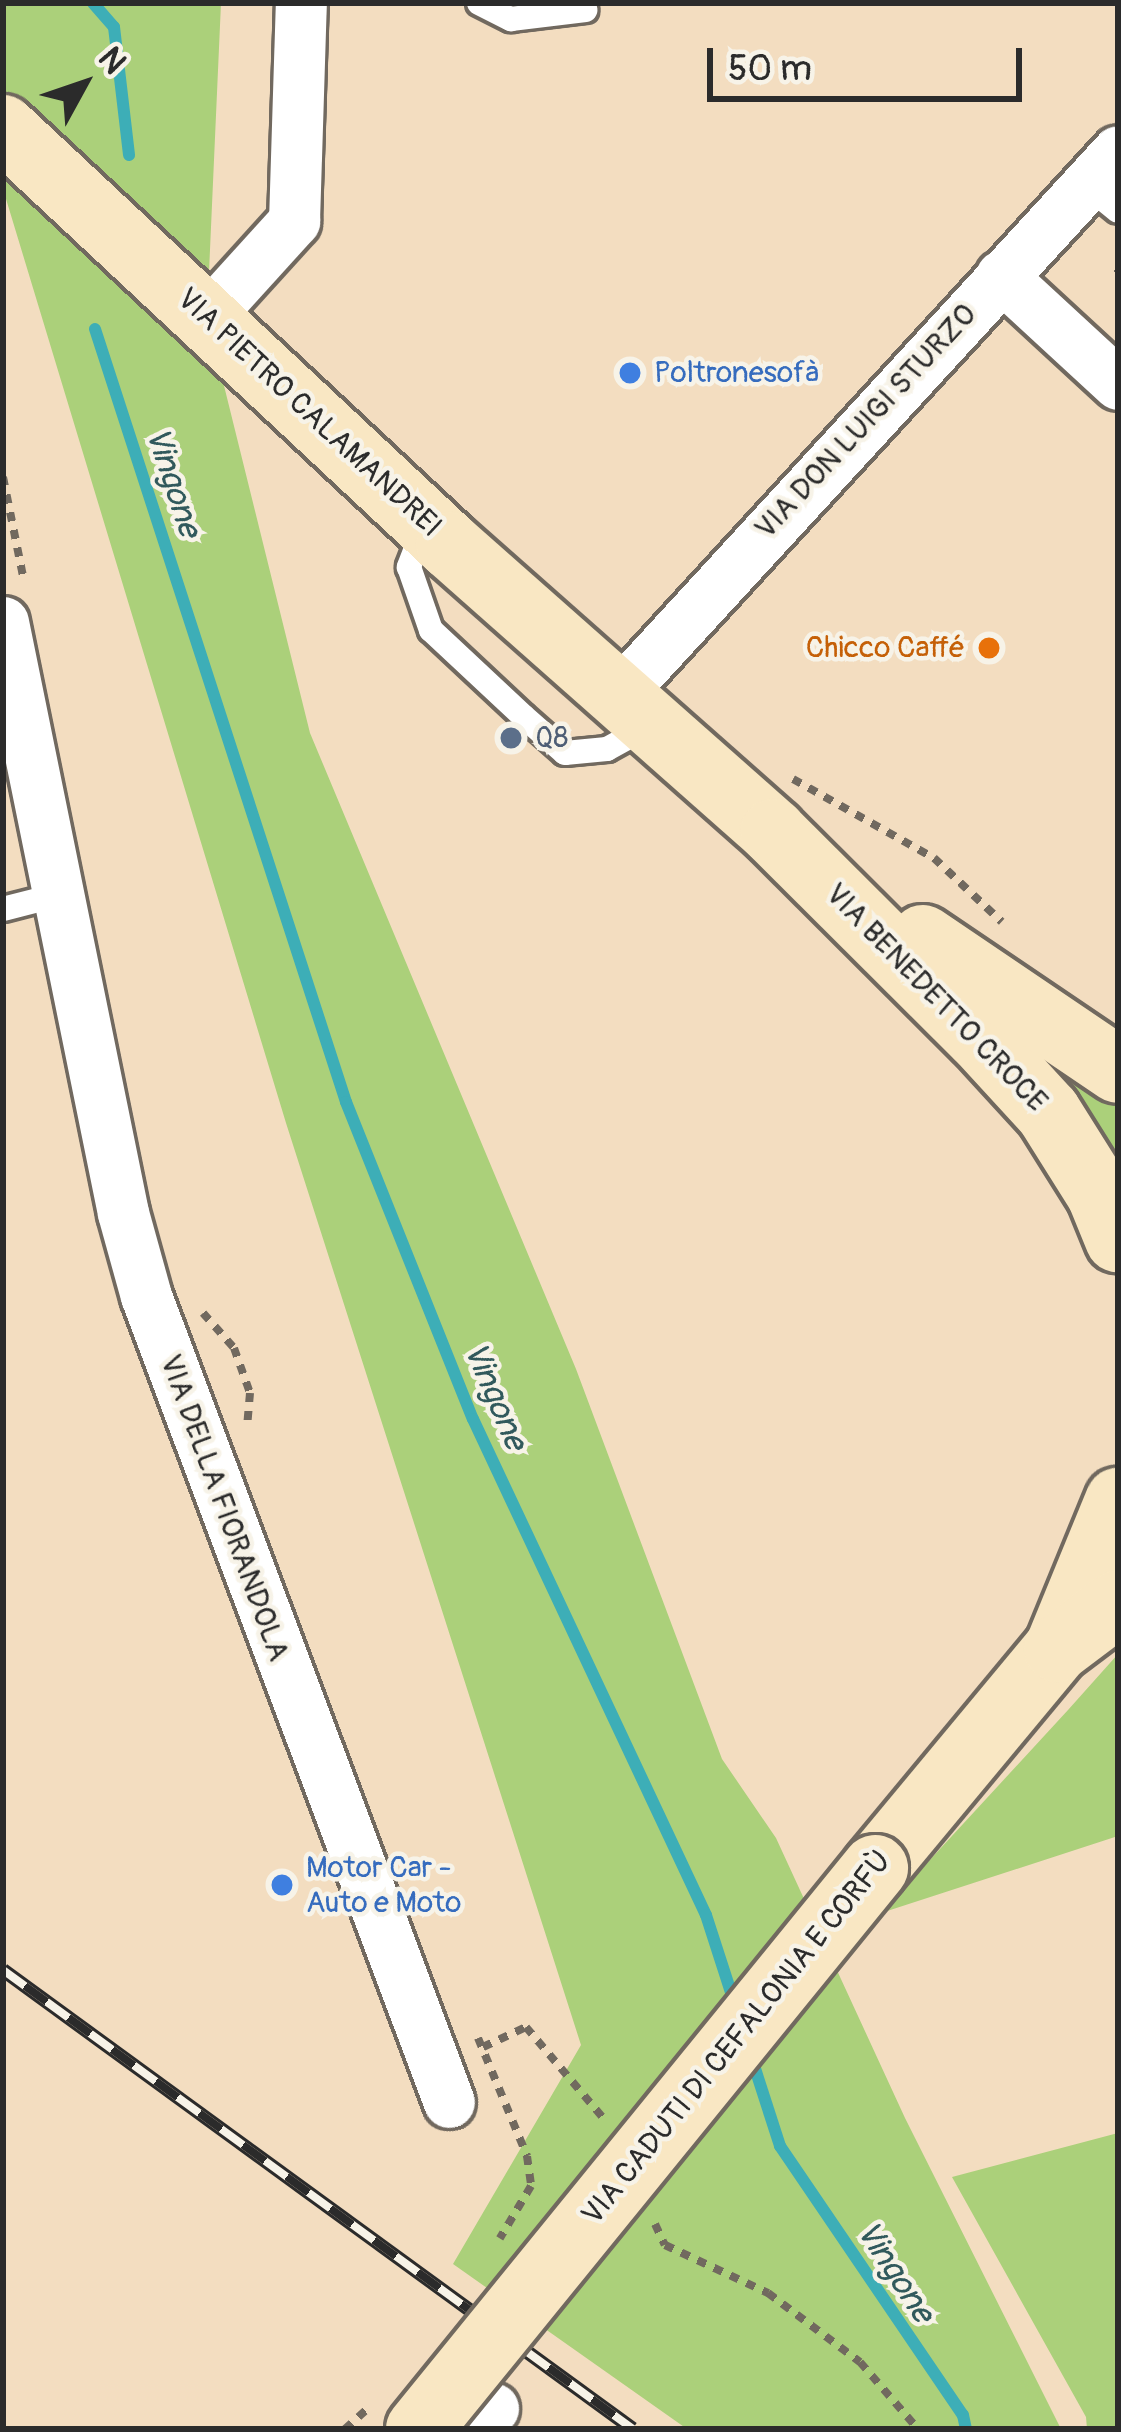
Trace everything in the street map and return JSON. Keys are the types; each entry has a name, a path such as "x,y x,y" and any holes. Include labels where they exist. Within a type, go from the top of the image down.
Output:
{"main road":[{"name":"VIA PIETRO CALAMANDREI","path":"7,132 633,710"},
{"name":"VIA BENEDETTO CROCE","path":"633,710 779,805 1118,1070"},
{"name":"VIA BENEDETTO CROCE","path":"779,805 1048,1112 1100,1195 1118,1239"},
{"name":"VIA CADUTI DI CEFALONIA E CORFÙ","path":"1057,1648 1118,1501"},
{"name":"VIA CADUTI DI CEFALONIA E CORFÙ","path":"419,2429 1057,1648 1118,1603"}],"street":[{"path":"197,307 294,221 301,3"},
{"name":"VIA DON LUIGI STURZO","path":"633,710 1001,277 1107,182"},
{"path":"1001,277 1118,384"},
{"name":"VIA DELLA FIORANDOLA","path":"3,622 122,1214 146,1296 449,2102"}],"lane":[{"path":"479,3 511,20 585,10"},
{"path":"3,909 58,895"}],"path":[{"path":"779,805 803,781 934,858 1017,937"},
{"path":"483,2047 526,2027 601,2112 610,2131"},
{"path":"647,2207 665,2245 768,2293 860,2362 918,2429"}],"green space":[{"path":"3,3 221,3 207,317 310,733 576,1369 722,1759 776,1838 905,2118 1061,2429 687,2429 453,2264 581,2045 286,1123 3,189"},
{"path":"1010,1013 1118,1093 1118,1184"},
{"path":"1118,1654 1118,1836 881,1913 1068,1710"},
{"path":"1118,2133 1118,2429 1087,2429 1086,2417 952,2177"}],"waterway":[{"path":"93,3 114,27 129,155"},
{"name":"Vingone","path":"95,329 346,1102 473,1419 706,1915 735,2005"},
{"name":"Vingone","path":"750,2053 780,2146 963,2415 966,2429"}],"railway":[{"path":"3,1970 633,2429"}],"place":[{"name":"Poltronesofà","path":"630,373"},
{"name":"Chicco Caffé","path":"989,648"},
{"name":"Q8","path":"511,738"},
{"name":"Motor Car - Auto e Moto","path":"282,1885"}]}
